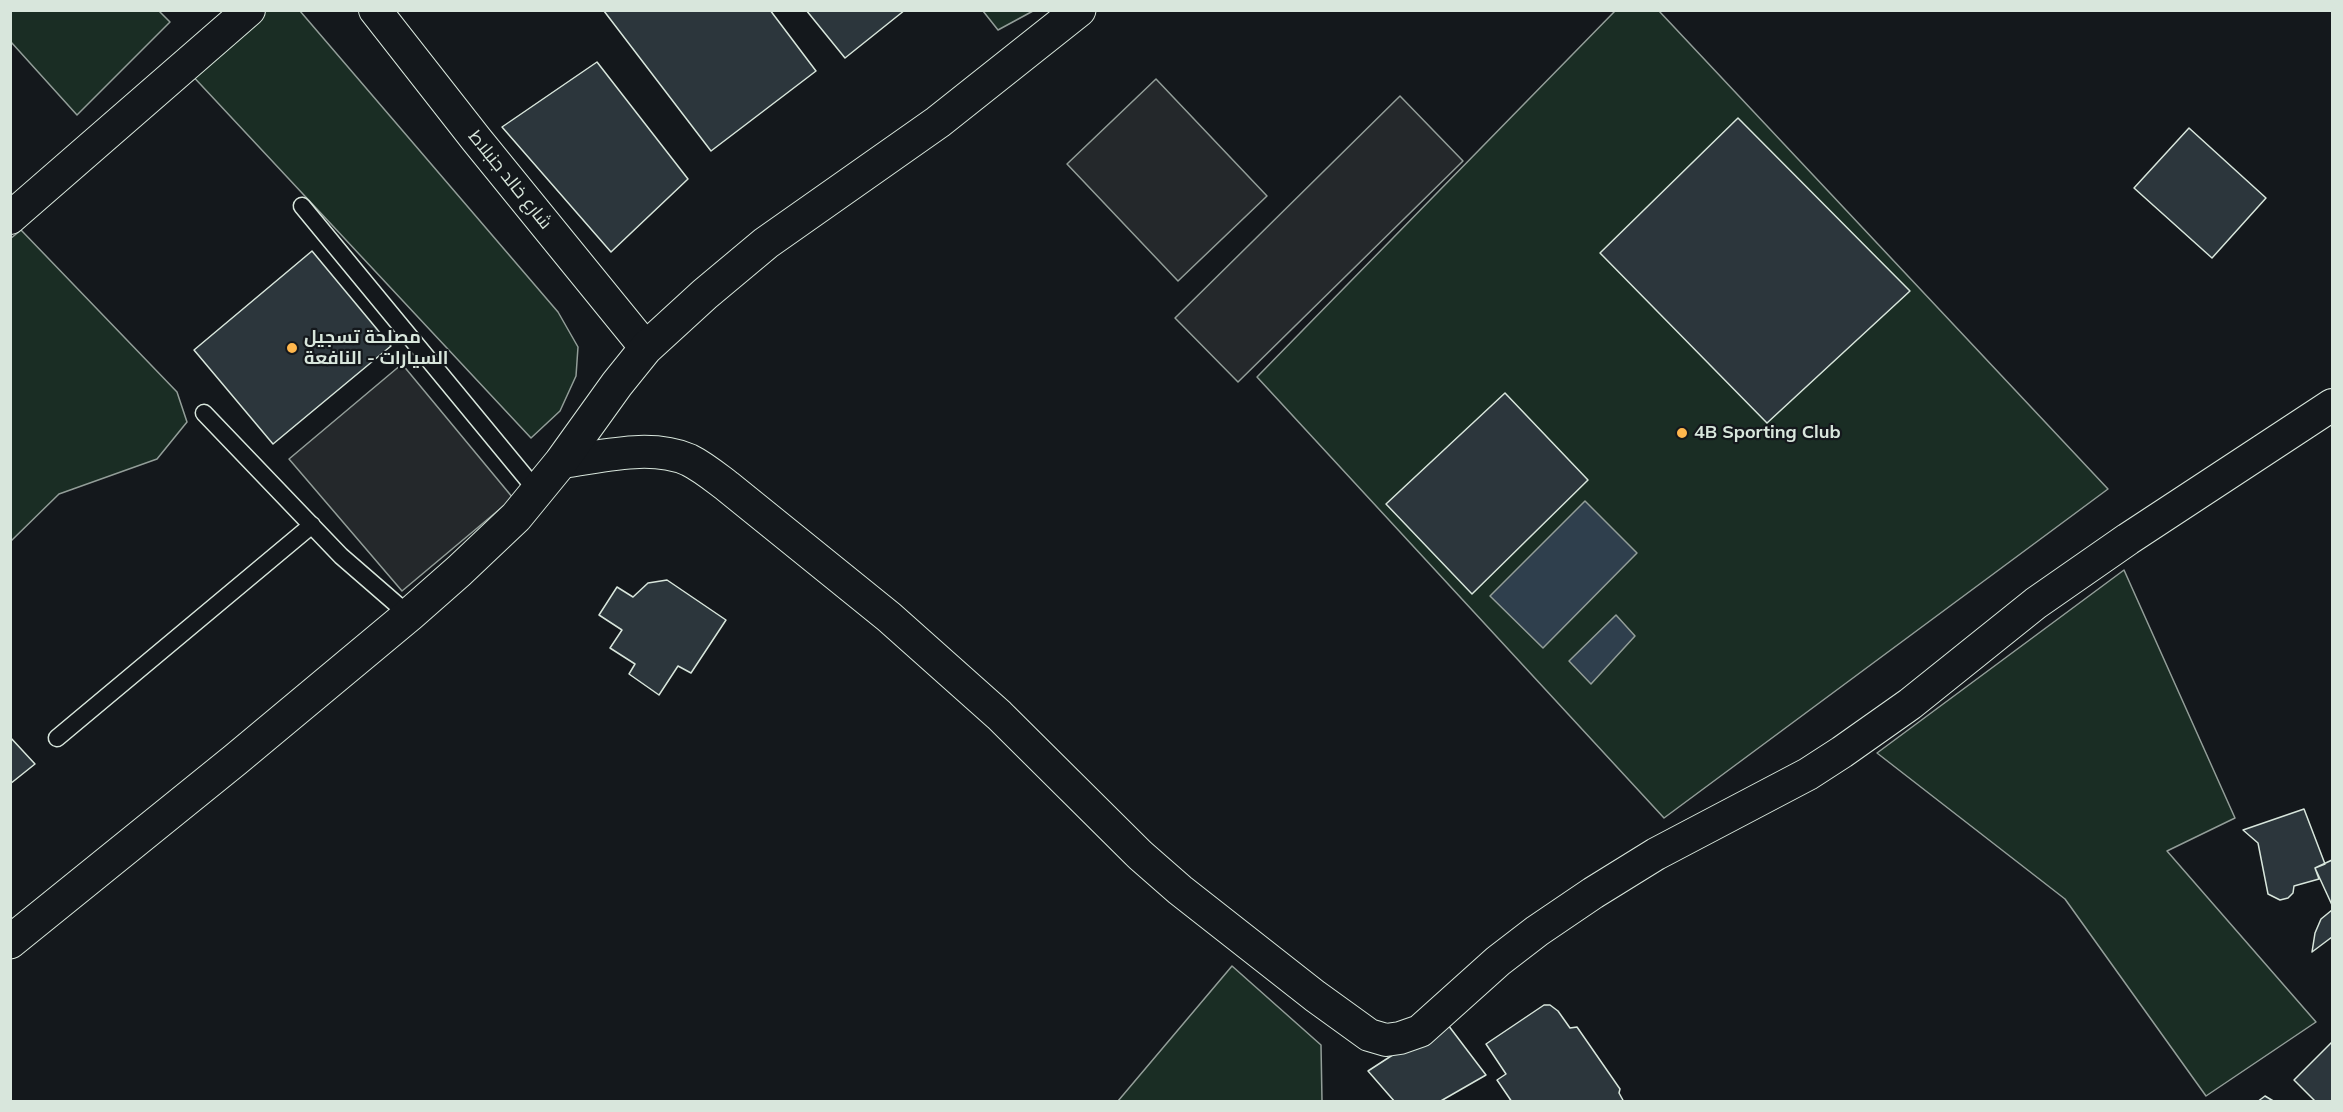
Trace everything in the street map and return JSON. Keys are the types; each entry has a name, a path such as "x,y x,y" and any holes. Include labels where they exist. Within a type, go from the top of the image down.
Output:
{"main road":[{"path":"10,942 409,615 516,517 561,462 646,348 705,294 766,243 938,122 1079,10"}],"street":[{"path":"10,218 249,10"},
{"name":"شارع خالد جنبلاط","path":"375,10 483,148 646,348"},
{"path":"561,462 627,453 660,453 687,460 719,480 889,616 999,715 1140,855 1180,890 1342,1016 1369,1035 1386,1040 1420,1031 1498,961 1593,893 1656,854 1808,774 1842,752 1910,704 2036,603 2128,539 2332,405"}],"lane":[{"path":"302,206 537,491"},
{"path":"204,413 341,556 409,615"},
{"path":"57,738 312,525"}],"green space":[{"path":"11,10 159,11 170,22 77,115 11,42"},
{"path":"262,11 300,11 558,312 578,347 576,376 560,411 531,438 188,71"},
{"path":"983,11 1033,11 998,30"},
{"name":"4B Sporting Club","path":"1615,11 1659,11 2108,489 1664,818 1257,377"},
{"path":"21,230 177,392 187,422 157,459 59,494 11,541 10,239"},
{"path":"2124,570 2235,818 2167,851 2316,1022 2206,1096 2065,899 1877,753"},
{"path":"1232,966 1321,1045 1322,1101 1118,1101"}],"shaded area":[{"path":"1156,79 1267,196 1178,281 1067,164"},
{"path":"1400,96 1463,161 1238,382 1175,318"},
{"path":"402,364 513,498 402,591 289,459"}],"water":[{"path":"1585,501 1637,553 1543,648 1490,596"},
{"path":"1616,615 1635,636 1591,684 1569,661"}],"building":[{"path":"770,10 816,71 711,151 604,11"},
{"path":"806,10 905,10 845,58"},
{"path":"597,62 688,179 611,252 502,127"},
{"path":"1738,118 1910,291 1767,423 1600,253"},
{"path":"2189,128 2266,198 2212,258 2134,188"},
{"name":"مصلحة تسجيل السيارات - النافعة","path":"312,251 391,346 273,444 194,350"},
{"path":"1505,393 1588,480 1472,594 1386,504"},
{"path":"667,580 726,620 691,673 678,666 659,695 629,674 635,664 610,648 622,630 599,615 617,587 633,597 648,583"},
{"path":"10,737 35,764 10,784"},
{"path":"2304,809 2325,864 2315,868 2319,879 2294,886 2293,893 2288,898 2280,900 2268,894 2258,843 2243,830"},
{"path":"2332,860 2332,905 2315,868"},
{"path":"2332,910 2332,937 2312,952 2315,933 2321,919"},
{"path":"1544,1005 1550,1005 1558,1011 1570,1028 1577,1027 1620,1089 1619,1093 1624,1102 1512,1102 1497,1080 1506,1074 1486,1044"},
{"path":"1445,1021 1486,1075 1439,1102 1395,1102 1368,1071"},
{"path":"2332,1042 2332,1102 2316,1102 2294,1080"},
{"path":"2265,1096 2275,1102 2257,1102"}],"place":[{"name":"مصلحة تسجيل السيارات - النافعة","path":"292,348"},
{"name":"4B Sporting Club","path":"1682,433"}]}
